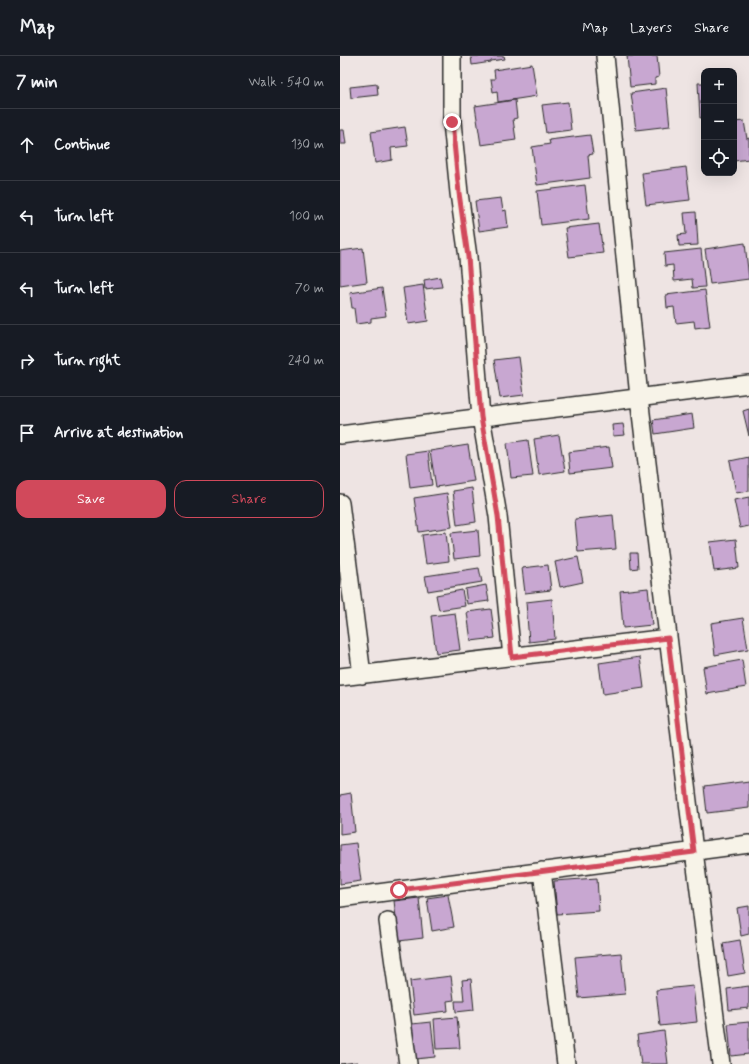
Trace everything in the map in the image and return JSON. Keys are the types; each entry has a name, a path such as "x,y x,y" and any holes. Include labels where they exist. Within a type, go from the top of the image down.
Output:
{"street":[{"path":"452,56 452,122 459,193 468,257 481,417 498,516 512,657"},
{"path":"605,56 639,398 721,1064"},
{"path":"340,435 749,384"},
{"path":"340,503 362,675"},
{"path":"340,677 668,638"},
{"path":"340,898 749,844"},
{"path":"542,871 566,1064"},
{"path":"388,920 408,1064"}],"building":[{"path":"471,56 504,56 505,59 472,65"},
{"path":"627,56 657,56 659,77 655,78 655,84 630,87"},
{"path":"532,64 537,96 498,102 497,91 493,92 491,79 495,79 494,70"},
{"path":"698,83 701,83 700,118"},
{"path":"377,84 378,95 351,98 350,87"},
{"path":"666,88 670,126 636,130 631,93"},
{"path":"515,100 517,118 513,119 516,140 481,145 475,106"},
{"path":"568,102 571,130 546,133 542,105"},
{"path":"744,121 747,139 749,138 749,159 737,161 737,122"},
{"path":"405,127 408,146 391,148 392,160 375,163 371,132"},
{"path":"340,130 344,130 346,144 340,144"},
{"path":"590,135 593,154 588,155 590,178 537,185 532,147 550,144 549,140"},
{"path":"686,167 690,200 646,205 642,173"},
{"path":"585,185 589,219 541,225 537,191"},
{"path":"501,198 503,211 506,210 508,227 479,231 475,201"},
{"path":"696,212 698,245 679,246 678,235 686,234 684,213"},
{"path":"599,224 603,253 569,257 565,228"},
{"path":"745,243 749,279 710,284 705,249"},
{"path":"363,248 367,282 340,286 340,251"},
{"path":"701,249 705,287 693,288 692,279 674,281 673,265 665,266 664,253"},
{"path":"440,277 442,287 425,289 424,280"},
{"path":"423,285 428,321 408,324 403,288"},
{"path":"382,288 386,316 371,318 371,322 356,324 350,293"},
{"path":"705,290 710,326 695,328 694,321 676,323 674,307 667,308 666,295"},
{"path":"519,357 524,395 500,398 494,360"},
{"path":"749,409 749,436 743,411"},
{"path":"692,414 694,428 655,434 653,420"},
{"path":"623,424 625,435 613,436 612,425"},
{"path":"559,435 565,471 539,475 534,439"},
{"path":"528,440 533,476 511,478 507,443"},
{"path":"468,445 474,481 436,487 430,451"},
{"path":"609,447 612,468 570,473 568,452"},
{"path":"428,451 432,485 410,488 406,454"},
{"path":"749,457 749,491 736,493 730,461"},
{"path":"472,488 476,522 457,525 453,491"},
{"path":"447,493 452,527 419,532 414,498"},
{"path":"749,497 749,526 740,528 734,500"},
{"path":"613,515 616,549 578,552 575,519"},
{"path":"478,530 480,556 454,559 451,533"},
{"path":"446,532 449,561 426,564 422,535"},
{"path":"736,539 739,568 714,571 710,542"},
{"path":"630,553 637,553 638,568 631,569"},
{"path":"578,557 583,582 560,587 555,562"},
{"path":"548,565 551,590 525,593 522,568"},
{"path":"479,568 482,582 428,591 425,576"},
{"path":"486,585 489,601 467,604 465,589"},
{"path":"648,588 652,625 623,628 620,591"},
{"path":"462,590 465,606 439,610 436,595"},
{"path":"552,599 555,639 529,642 526,602"},
{"path":"491,609 495,638 471,641 467,612"},
{"path":"455,613 460,650 436,653 431,616"},
{"path":"743,618 748,649 715,655 711,623"},
{"path":"640,657 644,688 603,694 599,663"},
{"path":"742,660 746,687 707,694 703,667"},
{"path":"749,781 749,808 707,813 704,787"},
{"path":"351,793 355,832 340,834 340,795"},
{"path":"356,843 361,881 340,884 340,845"},
{"path":"597,878 599,911 557,914 554,881"},
{"path":"448,895 454,927 432,931 427,898"},
{"path":"419,898 423,938 399,941 394,901"},
{"path":"749,906 749,934 741,936 737,908"},
{"path":"740,940 745,973 728,976 723,943"},
{"path":"621,953 625,994 579,998 575,957"},
{"path":"451,976 454,1000 447,1001 448,1011 414,1015 410,981"},
{"path":"471,979 474,1010 456,1012 455,1001 464,1001 462,980"},
{"path":"693,986 697,1022 660,1026 656,990"},
{"path":"749,986 749,1008 729,1010 727,989"},
{"path":"457,1017 460,1048 436,1049 434,1019"},
{"path":"431,1022 435,1057 415,1059 412,1024"},
{"path":"749,1022 749,1054 731,1056 728,1024"},
{"path":"664,1031 668,1064 641,1064 637,1035"},
{"path":"357,1062 357,1064 340,1064"}],"route":[{"path":"399,890 694,852 668,638 512,657 498,516 481,417 468,257 459,193 452,122"}]}
